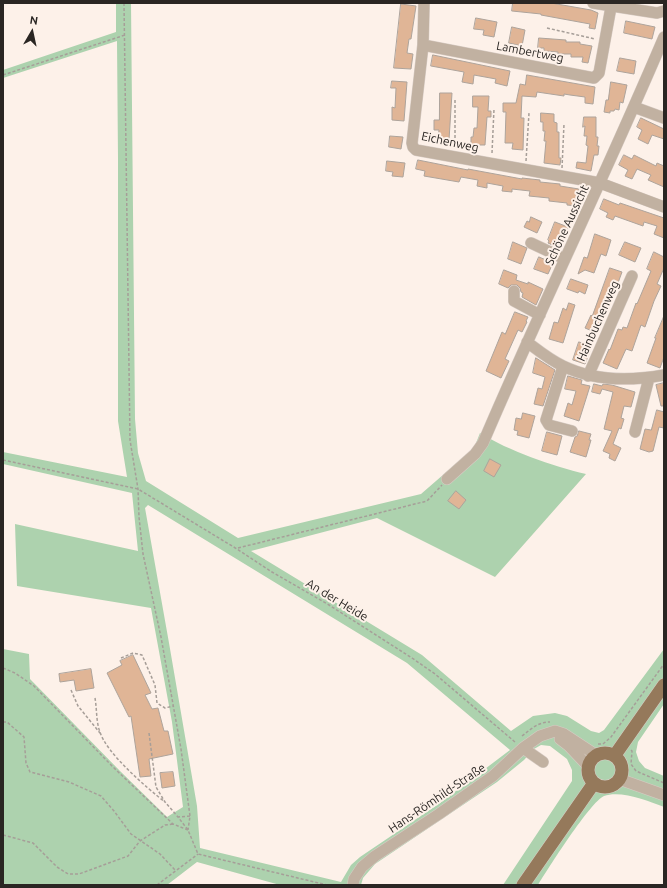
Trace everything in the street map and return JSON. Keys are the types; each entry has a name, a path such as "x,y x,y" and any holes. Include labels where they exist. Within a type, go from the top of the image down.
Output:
{"main road":[{"path":"615,755 664,685"},
{"path":"605,752 615,755 622,769 619,779 607,787 598,786 588,775 589,761 596,755 605,752"},
{"path":"523,885 594,783"}],"street":[{"name":"Eichenweg","path":"424,3 423,45 412,144 416,150 600,184 664,207"},
{"path":"593,3 657,13 664,11"},
{"name":"Lambertweg","path":"423,45 594,78 599,73 611,7"},
{"name":"Schöne Aussicht","path":"447,479 475,454 483,443 527,342 600,184 664,37"},
{"path":"634,107 664,118"},
{"path":"531,243 565,259"},
{"name":"Hainbuchenweg","path":"588,376 632,276"},
{"path":"514,291 514,301 540,315"},
{"path":"527,342 563,366 588,376 616,379 649,378 664,375"},
{"path":"563,366 546,420 549,425 572,431"},
{"path":"635,432 649,378"},
{"name":"Hans-Römhild-Straße","path":"353,885 354,879 362,867 375,856 440,814 493,776 519,745 555,731 564,734 596,755"},
{"path":"540,736 559,738 588,766"},
{"path":"519,745 542,762"},
{"path":"619,779 664,795"}],"path":[{"path":"124,3 130,440 138,489 143,554 161,637 181,749 190,816 188,830"},
{"path":"547,28 605,41"},
{"path":"3,75 125,35"},
{"path":"454,156 455,99"},
{"path":"492,164 494,109"},
{"path":"526,170 528,113"},
{"path":"562,177 564,124"},
{"name":"An der Heide","path":"3,460 138,489 272,572 329,605 412,658 435,674 519,745"},
{"path":"237,549 427,501 447,479"},
{"path":"120,658 133,653 142,655 155,685 157,703 165,708 173,706"},
{"path":"664,664 611,737 632,751 631,764 636,770 664,783"},
{"path":"3,668 34,686 113,767 173,824 188,830"},
{"path":"71,690 78,706 100,732 107,746 112,752 144,785 165,802"},
{"path":"95,698 100,732"},
{"path":"3,722 7,722 24,737 26,763 30,772 69,782 101,796 114,811 130,834 160,854 176,871"},
{"path":"149,733 156,787 165,802 188,830 198,854"},
{"path":"178,817 190,816"},
{"path":"3,835 33,842 57,867 68,874 79,874 128,856 140,841 165,825 173,824"},
{"path":"157,885 198,854"},
{"path":"198,854 327,885"}],"green space":[{"path":"116,3 131,3 135,419 138,453 146,481 238,538 421,494 474,448 480,433 491,440 531,457 559,467 586,474 495,577 377,518 251,551 422,655 511,731 533,716 555,713 567,716 591,731 599,733 604,730 664,649 664,704 638,742 636,752 639,761 645,768 664,776 664,807 626,795 618,794 604,796 589,810 580,822 538,885 503,885 572,781 572,770 567,759 550,746 541,745 534,749 524,760 497,782 375,864 363,878 361,885 280,885 197,862 167,885 3,885 3,649 29,654 30,679 167,817 183,807 172,722 151,608 17,586 15,524 138,551 132,493 3,464 3,452 127,477 118,421 117,41 3,78 3,70 116,32","holes":["148,505 407,663 510,750 440,803 360,857 351,865 341,882 200,848 197,806 145,508"]}],"building":[{"path":"513,3 551,3 591,10 598,13 595,29 589,28 590,24 541,14 512,11"},
{"path":"401,4 416,6 411,39 409,39 407,53 413,54 411,69 394,68"},
{"path":"476,18 497,22 494,37 483,35 484,30 474,29"},
{"path":"626,21 655,27 652,39 624,33"},
{"path":"512,27 525,30 522,46 509,43"},
{"path":"539,38 566,40 566,42 580,42 580,44 592,46 588,63 582,62 583,57 571,57 571,54 558,54 558,52 544,51 544,48 538,48"},
{"path":"433,55 510,71 507,86 495,83 496,79 474,75 473,84 462,82 464,72 431,66"},
{"path":"620,58 636,61 634,74 617,71"},
{"path":"527,75 595,87 593,104 585,103 585,97 564,94 564,96 537,92 536,97 522,96 521,118 524,118 523,150 512,149 513,143 505,143 506,112 503,112 503,103 516,103 520,84 525,85"},
{"path":"392,81 407,82 404,121 392,120 392,107 395,108 396,88 391,88"},
{"path":"611,82 627,85 623,103 620,102 619,110 615,109 614,111 610,111 610,113 604,112"},
{"path":"440,93 452,93 449,140 438,140 439,130 434,130 434,120 439,120"},
{"path":"473,96 489,96 488,111 491,111 491,117 487,117 485,145 471,145 471,137 473,137 474,128 477,128 478,107 473,107"},
{"path":"541,113 554,114 554,122 557,123 557,132 559,132 559,158 561,158 560,165 544,163 546,141 544,141 545,131 543,131 543,122 541,122"},
{"path":"584,117 596,117 596,137 598,137 597,146 599,146 598,155 594,155 591,171 576,168 577,162 586,163 588,146 586,145 587,136 584,136"},
{"path":"641,118 664,129 664,139 652,135 648,144 638,139 642,130 637,127"},
{"path":"390,136 403,137 401,149 389,147"},
{"path":"624,155 632,159 634,155 656,166 657,163 664,166 664,187 648,180 651,175 637,169 632,179 625,176 628,170 619,165"},
{"path":"418,160 522,179 540,180 540,182 560,184 560,186 579,189 577,206 549,201 549,198 529,196 530,191 512,189 512,192 502,191 503,186 487,183 487,188 477,186 478,180 461,177 459,182 424,176 425,171 416,169"},
{"path":"387,161 405,163 403,177 392,176 393,172 386,171"},
{"path":"604,199 664,218 664,238 654,234 657,226 644,222 643,226 615,216 613,220 606,217 608,213 600,209"},
{"path":"531,217 542,222 537,233 524,227 527,221 529,222"},
{"path":"555,222 568,227 559,248 548,243"},
{"path":"595,234 611,240 606,256 601,254 594,273 585,270 578,274 584,257 587,258"},
{"path":"513,242 527,248 521,264 508,259"},
{"path":"625,242 641,248 635,262 619,255"},
{"path":"654,252 664,257 664,268 657,284 661,286 645,327 641,325 632,351 626,349 617,369 603,363 618,329 622,330 623,327 627,328 636,303 637,304 651,271 647,269"},
{"path":"539,257 553,263 548,274 534,269"},
{"path":"610,268 622,272 607,313 597,333 585,328 591,315 592,316"},
{"path":"504,270 517,275 516,280 528,284 528,282 543,289 536,305 522,297 523,293 517,285 511,285 508,288 499,284"},
{"path":"571,279 588,285 585,294 579,291 578,293 567,289"},
{"path":"569,303 575,305 563,343 549,339 554,322 558,323 563,308 566,310"},
{"path":"515,312 528,317 527,322 522,332 518,330 505,359 509,361 501,378 486,371 502,332 505,334"},
{"path":"664,316 664,357 660,368 647,363"},
{"path":"579,342 592,346 585,364 573,360"},
{"path":"536,358 555,370 543,406 534,404 538,388 542,389 545,377 533,373"},
{"path":"568,376 582,380 581,384 590,386 579,421 564,416 568,403 572,405 576,391 565,389"},
{"path":"664,383 664,406 661,406 656,385"},
{"path":"594,384 602,386 603,384 612,385 635,392 631,407 624,406 621,418 624,419 621,429 619,428 613,444 621,448 615,461 609,458 610,454 603,451 612,431 604,429 613,392 602,389 600,394 592,392"},
{"path":"657,410 664,412 664,428 659,427 653,451 649,452 640,449 645,429 651,430"},
{"path":"523,413 535,416 529,438 517,435 518,431 514,430 516,418 521,419"},
{"path":"579,431 591,434 589,440 591,440 586,457 570,452 575,437"},
{"path":"547,432 562,436 557,455 542,451"},
{"path":"490,459 501,465 494,477 484,471"},
{"path":"456,491 466,500 459,509 448,501"},
{"path":"133,655 151,693 145,695 152,709 158,708 164,731 168,731 173,754 149,759 151,776 140,777 131,716 129,717 107,673 122,665 120,661"},
{"path":"91,669 94,688 76,691 74,680 60,682 59,674"},
{"path":"173,772 175,786 162,788 160,773"}]}
